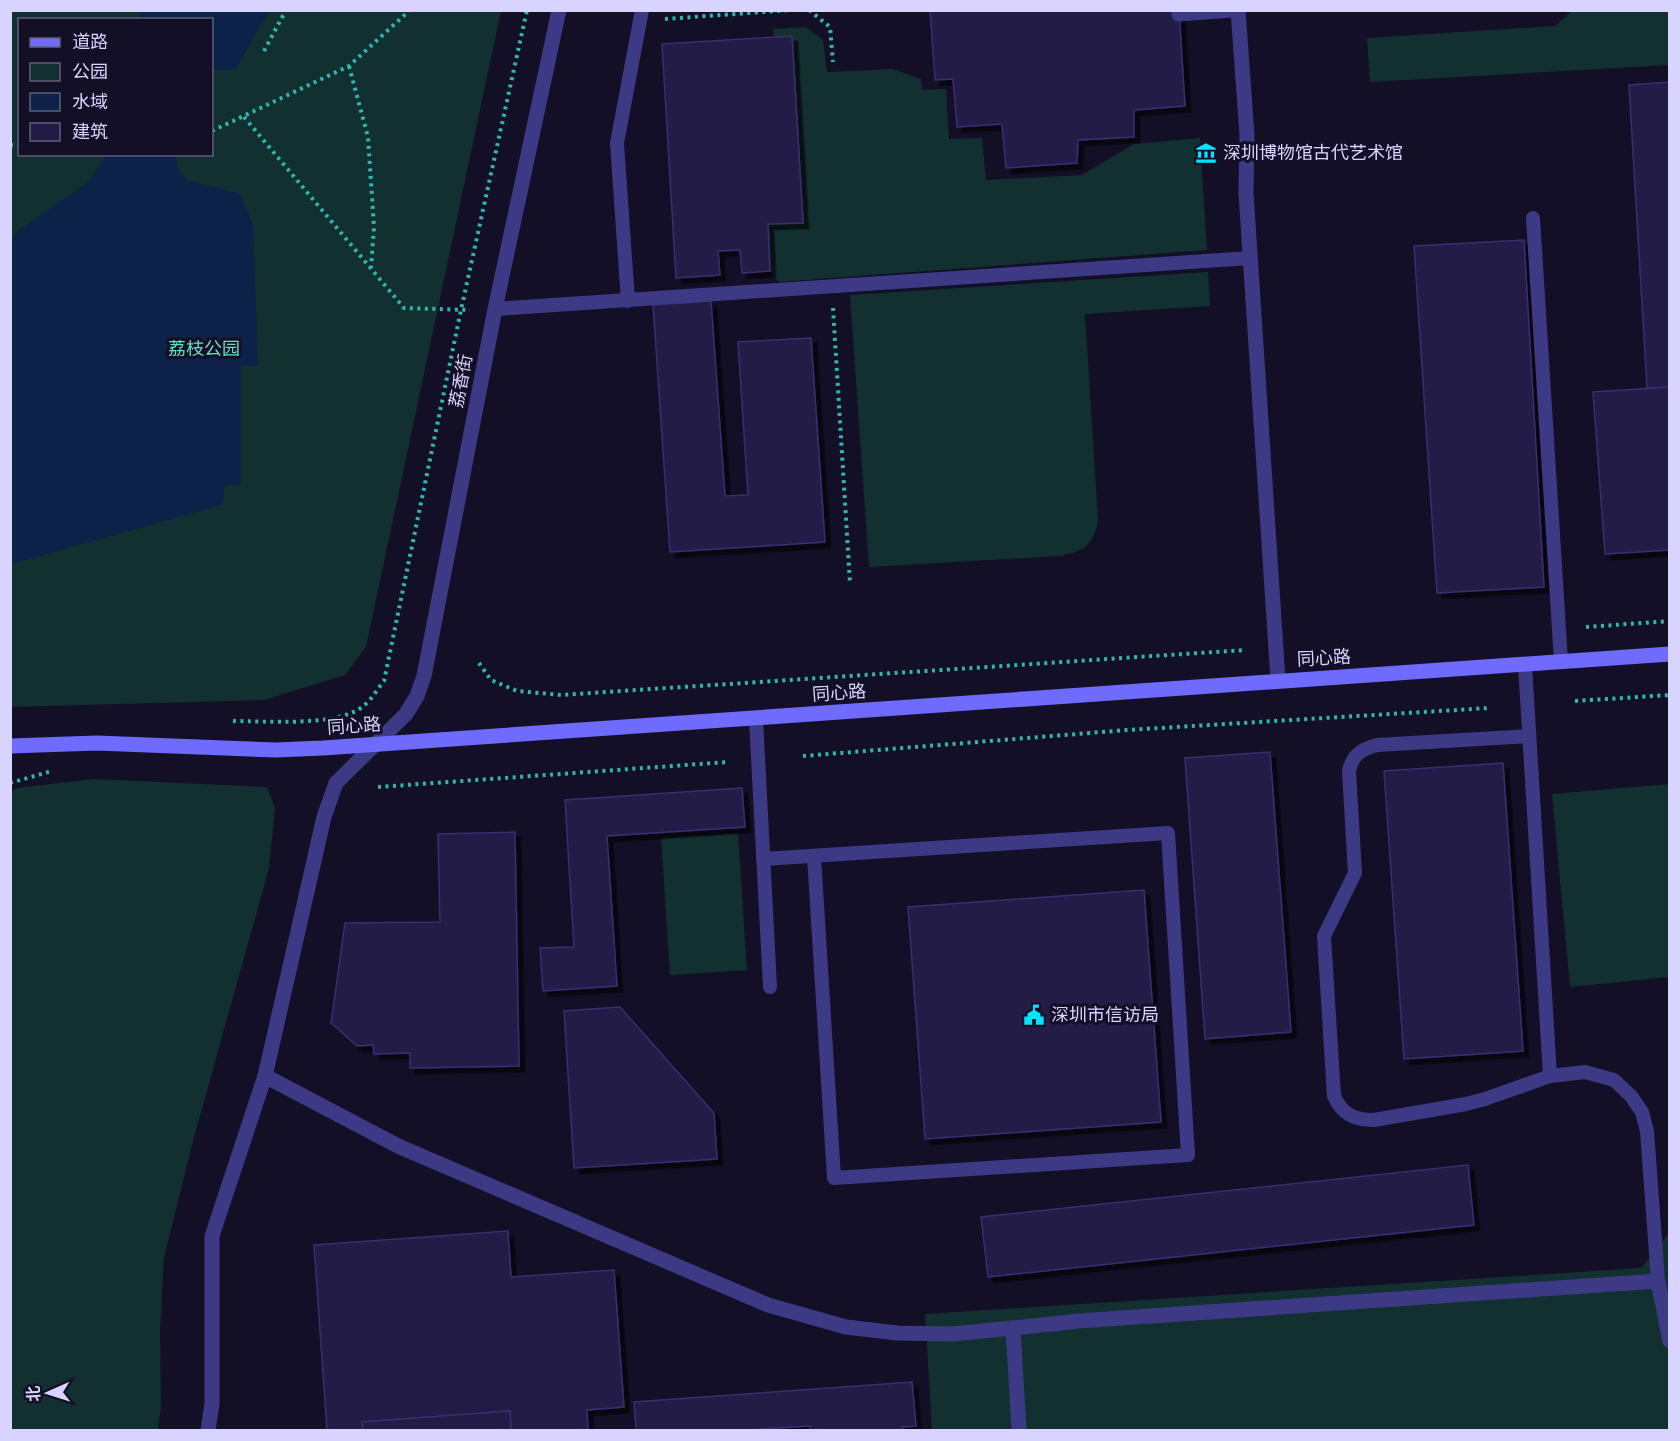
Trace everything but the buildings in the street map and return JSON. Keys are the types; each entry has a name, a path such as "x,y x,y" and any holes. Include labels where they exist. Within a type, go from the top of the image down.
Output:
{"street":[{"name":"荔香街","path":"208,1431 212,1404 212,1236 265,1076 324,817 336,783 406,714 417,696 424,676 495,309 559,10"},
{"path":"1179,14 1232,10"},
{"path":"1238,10 1248,135 1246,193 1278,680"},
{"name":"同心路","path":"10,746 97,743 276,750 374,745 1670,654"},
{"path":"265,1076 398,1146 768,1305 846,1327 897,1334 952,1334 1090,1320 1658,1281 1670,1341"},
{"path":"1013,1328 1019,1431"}],"lane":[{"path":"628,301 617,143 641,15"},
{"path":"1533,218 1561,662"},
{"path":"495,309 1250,258"},
{"path":"1526,665 1550,1076"},
{"path":"756,719 770,987"},
{"path":"1529,736 1377,745 1365,748 1351,762 1349,771 1355,873 1324,936 1334,1096 1339,1107 1350,1116 1361,1120 1374,1120 1485,1100 1550,1076 1585,1072 1614,1080 1631,1096 1642,1112 1647,1131 1658,1281"},
{"path":"763,859 1168,833 1188,1155 834,1178 814,856"}],"path":[{"path":"264,51 286,10"},
{"path":"213,131 349,66 410,10"},
{"path":"230,721 285,722 335,718 362,707 384,681 461,310 527,10"},
{"path":"641,15 790,10"},
{"path":"809,10 830,27 833,62"},
{"path":"349,66 368,137 374,226 371,269"},
{"path":"244,117 404,308 495,309"},
{"path":"832,287 850,583"},
{"path":"1586,627 1670,621"},
{"path":"479,663 491,680 517,691 561,695 1245,650"},
{"path":"1575,701 1670,695"},
{"path":"803,756 1127,730 1489,708"},
{"path":"378,787 728,762"}],"green space":[{"name":"荔枝公园","path":"11,11 501,11 366,647 345,675 264,700 11,707"},
{"path":"1572,11 1669,11 1669,65 1370,82 1367,38 1555,26"},
{"path":"806,27 823,40 827,72 893,69 921,79 922,90 946,89 949,139 982,138 986,180 1082,175 1134,144 1200,138 1207,250 779,282 770,271 768,224 803,222 792,36 774,37 773,29"},
{"path":"1208,272 1210,306 1085,314 1098,520 1093,536 1086,546 1075,552 1059,556 869,567 850,295"},
{"path":"93,779 267,787 275,808 269,868 193,1141 164,1258 160,1332 161,1406 158,1430 11,1430 11,792 17,788"},
{"path":"1669,784 1669,977 1570,987 1552,794"},
{"path":"738,833 747,970 670,975 661,838"},
{"path":"1669,1233 1669,1430 932,1430 925,1314 1641,1268"}],"water":[{"path":"140,10 269,11 235,70 213,70 213,18 140,18"},
{"path":"105,156 176,156 177,168 188,180 240,194 253,225 258,366 241,366 241,485 225,486 222,505 11,564 11,240 19,230 87,183"}],"place":[{"name":"深圳博物馆古代艺术馆","path":"1206,153"},
{"name":"深圳市信访局","path":"1034,1015"}]}
